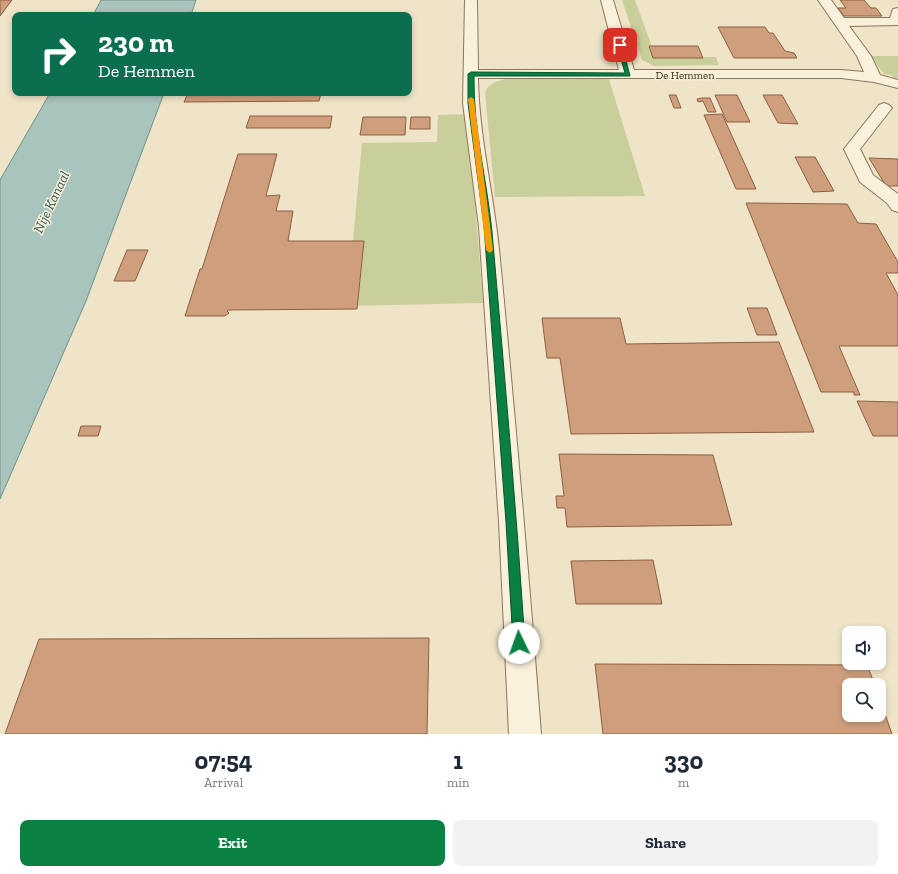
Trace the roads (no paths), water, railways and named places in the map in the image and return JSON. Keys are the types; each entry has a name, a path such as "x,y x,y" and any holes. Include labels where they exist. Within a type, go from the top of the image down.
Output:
{"street":[{"path":"471,0 471,103 488,226 512,522 525,734"},
{"path":"607,0 628,75"},
{"path":"824,0 864,56 874,78"},
{"path":"839,22 895,22 898,12"},
{"name":"De Hemmen","path":"471,74 840,74 874,78 898,84"},
{"path":"884,108 852,149 866,178 893,199 898,206"}],"water":[{"path":"101,0 196,0 192,12 95,12"},
{"name":"Nije Kanaal","path":"48,96 163,96 86,301 0,499 0,180"}]}
